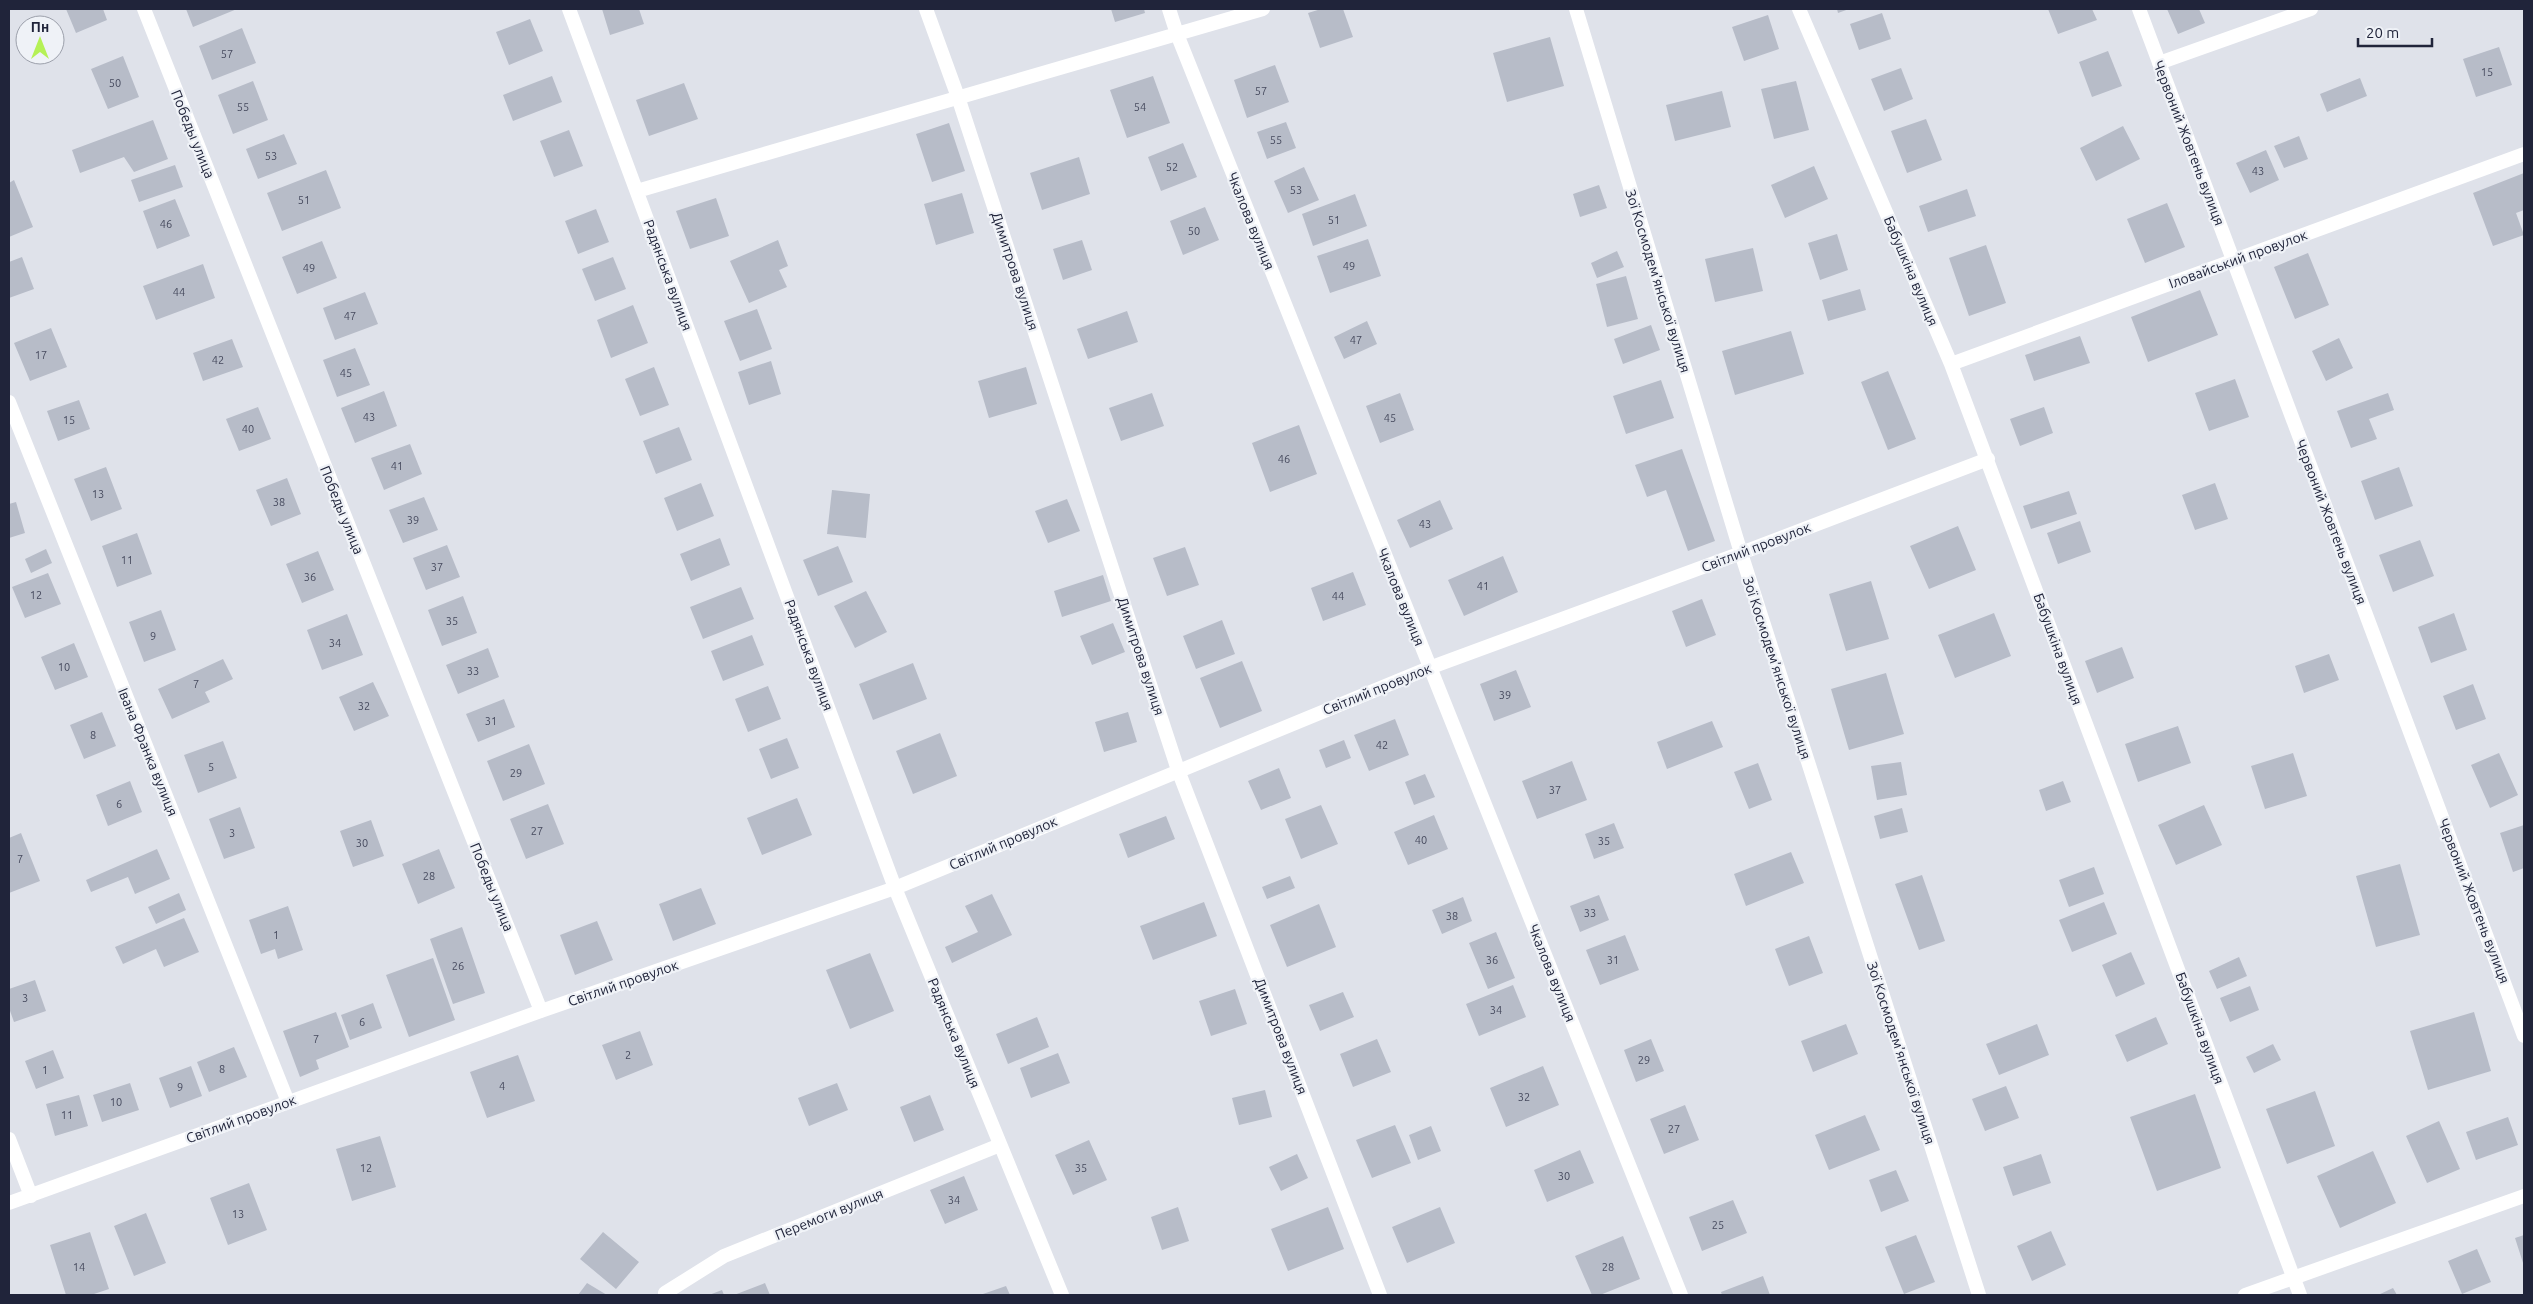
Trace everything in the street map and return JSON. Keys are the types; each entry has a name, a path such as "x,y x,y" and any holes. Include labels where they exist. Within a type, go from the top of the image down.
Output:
{"street":[{"name":"Победы улица","path":"144,9 541,1011"},
{"name":"Радянська вулиця","path":"569,9 895,888 1062,1295"},
{"name":"Димитрова вулиця","path":"926,9 958,96 1178,770 1380,1295"},
{"name":"Чкалова вулиця","path":"1169,9 1177,34 1429,668 1681,1295"},
{"path":"637,191 958,96 1263,9"},
{"name":"Зої Космодем’янської вулиця","path":"1576,9 1741,553 1979,1295"},
{"name":"Бабушкіна вулиця","path":"1799,9 1951,364 2300,1295"},
{"name":"Червоний Жовтень вулиця","path":"2139,9 2524,1036"},
{"path":"2159,63 2311,9"},
{"name":"Іловайський провулок","path":"1951,364 2524,154"},
{"name":"Івана Франка вулиця","path":"9,402 288,1102"},
{"name":"Світлий провулок","path":"9,1203 541,1011 895,888 1429,668 1741,553 1988,459"},
{"path":"9,1139 31,1196"},
{"name":"Перемоги вулиця","path":"665,1295 724,1256 1000,1145"},
{"path":"2245,1295 2293,1276 2524,1196"}],"building":[{"path":"66,9 103,9 107,20 76,33"},
{"path":"186,9 237,9 193,27"},
{"path":"602,9 639,9 644,24 610,35"},
{"path":"1111,9 1144,9 1145,13 1115,22"},
{"path":"1321,9 1343,9 1353,37 1320,48 1308,13"},
{"path":"1837,9 1849,9 1838,13"},
{"path":"2048,9 2092,9 2097,20 2058,34"},
{"path":"2167,9 2199,9 2205,23 2178,34"},
{"path":"1882,13 1891,39 1859,50 1850,24"},
{"path":"1768,15 1779,49 1744,61 1732,27"},
{"path":"530,19 543,51 509,65 496,32"},
{"path":"242,28 256,63 212,80 199,46"},
{"path":"1550,37 1564,86 1507,102 1493,53"},
{"path":"2499,47 2512,85 2476,97 2463,59"},
{"path":"2108,51 2122,86 2092,97 2079,62"},
{"path":"123,56 139,97 108,109 91,69"},
{"path":"1275,65 1289,102 1247,118 1234,80"},
{"path":"1901,68 1913,99 1884,111 1871,79"},
{"path":"552,76 562,102 513,121 503,95"},
{"path":"1153,76 1170,123 1127,138 1110,90"},
{"path":"2360,78 2367,96 2327,112 2320,94"},
{"path":"253,81 268,120 233,134 218,95"},
{"path":"1796,81 1809,130 1774,139 1761,89"},
{"path":"684,83 698,119 649,136 636,100"},
{"path":"1722,91 1731,127 1675,141 1666,105"},
{"path":"1926,119 1942,160 1907,173 1891,131"},
{"path":"153,120 168,159 134,172 124,157 80,173 72,150"},
{"path":"1286,122 1296,148 1267,159 1257,132"},
{"path":"949,123 965,171 932,182 916,134"},
{"path":"2123,126 2140,159 2096,181 2080,148"},
{"path":"569,130 583,166 554,177 540,141"},
{"path":"284,134 297,164 258,179 246,149"},
{"path":"2299,136 2308,159 2284,168 2274,146"},
{"path":"1183,143 1197,177 1161,191 1148,157"},
{"path":"2266,150 2279,180 2250,193 2236,163"},
{"path":"1079,157 1090,194 1042,210 1030,173"},
{"path":"175,165 183,187 139,202 131,180"},
{"path":"1814,166 1828,199 1785,218 1771,185"},
{"path":"1304,167 1319,200 1288,213 1274,181"},
{"path":"326,170 341,208 282,231 267,193"},
{"path":"2524,173 2524,210 2516,213 2524,235 2493,246 2473,193"},
{"path":"14,180 33,227 9,237 9,183"},
{"path":"1599,185 1607,208 1580,217 1573,194"},
{"path":"1967,189 1976,216 1928,232 1919,206"},
{"path":"962,193 974,233 936,245 924,204"},
{"path":"1355,194 1367,226 1313,246 1302,214"},
{"path":"716,198 729,236 690,249 676,211"},
{"path":"175,199 190,236 157,249 143,211"},
{"path":"2167,203 2185,247 2145,263 2127,219"},
{"path":"1205,207 1219,240 1183,255 1170,221"},
{"path":"596,209 609,242 578,254 565,221"},
{"path":"1837,234 1848,270 1820,280 1808,243"},
{"path":"1368,239 1381,276 1330,293 1317,256"},
{"path":"778,240 788,266 779,270 787,287 749,303 730,261"},
{"path":"1082,240 1092,270 1063,280 1053,249"},
{"path":"322,241 337,278 297,294 282,257"},
{"path":"1986,245 2006,303 1969,316 1949,258"},
{"path":"1753,248 1763,291 1715,302 1705,259"},
{"path":"1617,251 1624,267 1597,278 1591,263"},
{"path":"2308,253 2329,305 2295,319 2274,267"},
{"path":"22,257 34,289 9,298 9,262"},
{"path":"613,257 626,289 595,301 582,269"},
{"path":"203,264 215,298 156,320 143,286"},
{"path":"1626,276 1638,319 1607,327 1596,284"},
{"path":"1860,289 1866,310 1828,321 1822,300"},
{"path":"2200,290 2218,335 2148,362 2131,317"},
{"path":"365,292 378,324 335,340 323,308"},
{"path":"633,305 648,343 611,358 597,320"},
{"path":"757,309 772,349 740,361 724,321"},
{"path":"1127,311 1138,342 1088,359 1077,329"},
{"path":"1367,321 1377,344 1344,359 1334,337"},
{"path":"1651,325 1660,350 1623,364 1614,339"},
{"path":"51,328 67,367 30,381 14,343"},
{"path":"1791,331 1804,374 1735,395 1722,351"},
{"path":"2080,336 2090,363 2034,381 2025,355"},
{"path":"2339,338 2353,368 2326,381 2312,351"},
{"path":"232,339 243,367 203,381 193,353"},
{"path":"355,348 370,385 337,397 323,360"},
{"path":"771,361 781,394 749,405 738,372"},
{"path":"654,367 669,405 640,416 625,379"},
{"path":"1026,367 1037,404 989,418 978,381"},
{"path":"1888,371 1916,439 1888,450 1861,382"},
{"path":"2235,379 2249,417 2209,431 2195,393"},
{"path":"1661,380 1674,418 1626,434 1613,396"},
{"path":"384,391 397,426 355,443 341,408"},
{"path":"1152,393 1164,426 1121,441 1109,408"},
{"path":"1400,393 1414,430 1380,443 1366,406"},
{"path":"2388,393 2394,410 2369,419 2377,439 2351,448 2337,411"},
{"path":"79,400 90,429 58,441 47,411"},
{"path":"258,407 271,439 239,451 226,419"},
{"path":"2044,407 2053,433 2020,446 2010,419"},
{"path":"1299,425 1317,474 1270,492 1252,443"},
{"path":"679,427 692,460 656,474 643,441"},
{"path":"410,444 422,474 384,490 371,458"},
{"path":"1682,449 1715,541 1688,551 1666,490 1647,497 1635,465"},
{"path":"106,467 122,509 91,521 74,479"},
{"path":"2399,467 2413,506 2375,520 2361,481"},
{"path":"287,478 301,514 271,526 256,490"},
{"path":"701,483 714,516 677,531 664,498"},
{"path":"2215,483 2228,519 2195,530 2182,495"},
{"path":"832,490 870,494 866,538 827,534"},
{"path":"2069,491 2077,514 2031,529 2023,506"},
{"path":"424,497 438,530 403,543 389,510"},
{"path":"1067,499 1080,531 1048,543 1035,511"},
{"path":"1440,500 1453,529 1410,548 1397,520"},
{"path":"16,502 25,533 9,538 9,504"},
{"path":"2080,521 2091,552 2058,564 2047,533"},
{"path":"1958,526 1976,570 1929,589 1910,546"},
{"path":"137,533 152,574 117,587 102,546"},
{"path":"720,538 730,565 691,581 680,554"},
{"path":"2420,540 2434,576 2393,592 2379,555"},
{"path":"447,545 460,577 426,590 413,558"},
{"path":"838,546 853,582 818,596 803,560"},
{"path":"1185,547 1199,585 1167,596 1153,558"},
{"path":"46,549 52,563 31,573 25,559"},
{"path":"318,551 334,590 302,603 286,564"},
{"path":"1503,556 1518,592 1464,616 1448,580"},
{"path":"1353,572 1366,605 1323,621 1311,588"},
{"path":"48,573 61,604 25,618 12,587"},
{"path":"1103,575 1111,601 1062,617 1054,591"},
{"path":"1871,581 1889,639 1846,651 1829,594"},
{"path":"741,587 754,619 703,639 690,607"},
{"path":"866,591 887,632 855,648 834,606"},
{"path":"463,596 477,633 442,646 428,610"},
{"path":"1702,599 1716,635 1686,647 1672,611"},
{"path":"161,610 176,650 144,662 129,622"},
{"path":"1994,613 2011,656 1955,678 1938,635"},
{"path":"2454,613 2467,650 2431,663 2418,627"},
{"path":"347,614 363,655 322,670 307,630"},
{"path":"1222,620 1235,654 1196,669 1183,636"},
{"path":"1113,623 1125,652 1092,665 1080,636"},
{"path":"752,635 764,665 723,681 711,651"},
{"path":"74,643 88,677 55,690 41,657"},
{"path":"2122,647 2134,678 2097,693 2085,661"},
{"path":"488,648 499,677 458,694 446,665"},
{"path":"2329,654 2339,680 2304,693 2295,666"},
{"path":"223,659 233,679 205,692 210,702 172,719 158,689"},
{"path":"1242,661 1262,711 1220,728 1200,678"},
{"path":"913,663 927,699 873,720 859,684"},
{"path":"1516,670 1531,707 1494,721 1480,684"},
{"path":"1886,673 1904,734 1849,750 1831,689"},
{"path":"373,682 389,716 354,731 339,697"},
{"path":"2473,684 2486,719 2456,730 2443,696"},
{"path":"768,686 781,719 748,732 735,699"},
{"path":"504,699 515,727 478,742 466,714"},
{"path":"102,712 116,746 84,759 70,725"},
{"path":"1128,712 1137,742 1104,752 1095,722"},
{"path":"1395,719 1409,755 1369,771 1354,735"},
{"path":"1712,721 1723,747 1667,769 1657,742"},
{"path":"2178,726 2191,763 2138,782 2125,744"},
{"path":"940,733 957,776 913,794 896,751"},
{"path":"787,738 799,768 771,779 759,749"},
{"path":"1344,740 1351,758 1326,768 1319,750"},
{"path":"223,741 237,778 198,793 184,755"},
{"path":"529,744 545,784 503,801 487,761"},
{"path":"2293,753 2307,796 2265,809 2251,766"},
{"path":"2499,753 2518,795 2490,808 2471,765"},
{"path":"1572,761 1587,800 1537,819 1522,781"},
{"path":"1901,762 1907,795 1877,800 1871,766"},
{"path":"1758,763 1772,800 1749,809 1734,772"},
{"path":"1279,768 1291,798 1261,810 1248,781"},
{"path":"1425,774 1435,797 1414,805 1405,782"},
{"path":"130,781 142,812 108,826 96,795"},
{"path":"2063,781 2071,802 2046,811 2039,790"},
{"path":"797,798 812,835 762,855 747,818"},
{"path":"548,804 564,844 526,859 510,819"},
{"path":"1321,805 1338,844 1301,859 1285,819"},
{"path":"2204,805 2222,845 2176,865 2158,825"},
{"path":"240,807 255,848 224,859 209,819"},
{"path":"1902,808 1908,832 1880,839 1874,816"},
{"path":"1434,815 1448,849 1408,865 1394,832"},
{"path":"1166,816 1175,839 1128,858 1119,834"},
{"path":"371,820 384,856 353,867 340,831"},
{"path":"1614,823 1624,848 1594,859 1585,834"},
{"path":"2524,825 2524,868 2513,872 2500,833"},
{"path":"21,833 40,881 9,893 9,838"},
{"path":"157,849 170,879 135,894 128,877 91,892 86,880"},
{"path":"439,849 455,888 418,904 402,864"},
{"path":"1791,852 1804,883 1746,906 1734,874"},
{"path":"2400,864 2420,935 2376,947 2356,876"},
{"path":"2094,867 2104,894 2069,907 2059,880"},
{"path":"1922,875 1945,941 1919,950 1895,884"},
{"path":"1290,876 1295,888 1267,899 1262,887"},
{"path":"701,888 716,924 673,941 659,904"},
{"path":"179,893 186,910 156,924 148,907"},
{"path":"992,894 1012,935 952,963 945,947 978,932 965,906"},
{"path":"1599,895 1609,920 1580,932 1570,906"},
{"path":"1463,897 1472,921 1442,934 1432,910"},
{"path":"1204,902 1217,936 1153,960 1140,926"},
{"path":"2104,902 2117,934 2072,952 2059,920"},
{"path":"1319,904 1336,947 1287,967 1270,925"},
{"path":"288,906 303,950 278,959 275,949 261,954 249,920"},
{"path":"184,918 199,952 164,967 156,949 123,964 115,947"},
{"path":"597,921 613,960 575,975 560,935"},
{"path":"462,927 485,993 453,1004 430,939"},
{"path":"1496,932 1515,978 1488,989 1469,943"},
{"path":"1625,935 1639,970 1600,985 1586,950"},
{"path":"1809,936 1823,973 1789,986 1775,949"},
{"path":"2131,952 2145,984 2116,997 2102,965"},
{"path":"870,953 894,1011 850,1029 826,970"},
{"path":"2239,957 2247,976 2217,989 2209,971"},
{"path":"433,958 455,1020 409,1037 386,975"},
{"path":"35,980 46,1011 14,1022 9,1008 9,989"},
{"path":"1513,985 1526,1017 1479,1036 1466,1004"},
{"path":"2250,986 2259,1010 2230,1022 2220,998"},
{"path":"1235,989 1247,1024 1211,1036 1199,1001"},
{"path":"1343,992 1354,1017 1320,1031 1309,1005"},
{"path":"373,1003 382,1028 350,1040 341,1015"},
{"path":"336,1012 349,1047 316,1060 319,1069 300,1077 283,1031"},
{"path":"2474,1012 2491,1071 2428,1090 2410,1031"},
{"path":"1037,1017 1049,1047 1008,1064 996,1034"},
{"path":"2156,1017 2168,1044 2127,1062 2115,1035"},
{"path":"1846,1024 1858,1054 1813,1072 1801,1041"},
{"path":"2037,1024 2049,1055 1999,1075 1986,1044"},
{"path":"640,1031 653,1065 616,1080 602,1045"},
{"path":"1377,1039 1391,1072 1353,1087 1340,1054"},
{"path":"1651,1039 1664,1071 1636,1082 1624,1050"},
{"path":"2273,1044 2281,1060 2254,1073 2246,1057"},
{"path":"234,1047 247,1077 209,1092 197,1062"},
{"path":"53,1050 64,1078 36,1089 25,1061"},
{"path":"1058,1053 1070,1083 1031,1098 1020,1068"},
{"path":"518,1055 535,1101 487,1118 470,1072"},
{"path":"191,1066 202,1096 170,1108 159,1078"},
{"path":"1543,1066 1559,1105 1506,1127 1490,1088"},
{"path":"130,1083 139,1110 102,1122 93,1095"},
{"path":"837,1083 848,1110 809,1126 798,1098"},
{"path":"2006,1086 2019,1118 1985,1131 1972,1099"},
{"path":"1265,1090 1272,1117 1239,1125 1232,1098"},
{"path":"2315,1091 2335,1146 2287,1164 2266,1109"},
{"path":"2195,1094 2221,1168 2157,1191 2130,1117"},
{"path":"79,1095 88,1126 55,1136 46,1104"},
{"path":"930,1095 944,1130 914,1142 900,1107"},
{"path":"1685,1105 1699,1140 1664,1154 1650,1119"},
{"path":"1865,1115 1880,1150 1829,1170 1815,1135"},
{"path":"2508,1117 2518,1145 2476,1160 2466,1132"},
{"path":"2439,1121 2460,1169 2427,1183 2406,1136"},
{"path":"1395,1125 1411,1163 1372,1178 1356,1140"},
{"path":"1431,1126 1441,1151 1418,1160 1409,1135"},
{"path":"380,1136 396,1187 352,1201 336,1149"},
{"path":"1089,1140 1107,1180 1073,1195 1055,1155"},
{"path":"1580,1150 1594,1183 1547,1202 1534,1170"},
{"path":"2373,1151 2396,1203 2340,1228 2317,1176"},
{"path":"1297,1154 1308,1178 1281,1191 1269,1167"},
{"path":"2041,1154 2051,1183 2013,1196 2003,1167"},
{"path":"1896,1170 1909,1201 1881,1212 1869,1180"},
{"path":"964,1176 978,1210 945,1224 930,1190"},
{"path":"249,1183 267,1230 228,1245 210,1198"},
{"path":"1733,1200 1747,1233 1702,1251 1689,1217"},
{"path":"1178,1207 1189,1241 1162,1250 1151,1217"},
{"path":"1328,1207 1344,1249 1288,1271 1271,1229"},
{"path":"1440,1207 1455,1243 1407,1263 1392,1227"},
{"path":"146,1213 166,1263 134,1276 114,1226"},
{"path":"2051,1231 2066,1265 2032,1281 2017,1246"},
{"path":"90,1232 109,1289 91,1295 66,1295 50,1245"},
{"path":"603,1232 639,1262 616,1289 580,1259"},
{"path":"1916,1235 1935,1282 1904,1294 1885,1247"},
{"path":"2524,1235 2524,1266 2515,1238"},
{"path":"1623,1236 1640,1279 1600,1295 1592,1295 1575,1256"},
{"path":"2477,1249 2491,1282 2462,1294 2448,1261"},
{"path":"1763,1276 1770,1295 1722,1295 1721,1292"},
{"path":"587,1283 607,1295 578,1295"},
{"path":"765,1283 770,1295 734,1295"},
{"path":"1006,1286 1010,1295 980,1295"},
{"path":"2393,1288 2397,1295 2378,1295"},
{"path":"722,1290 724,1295 709,1295"}]}
